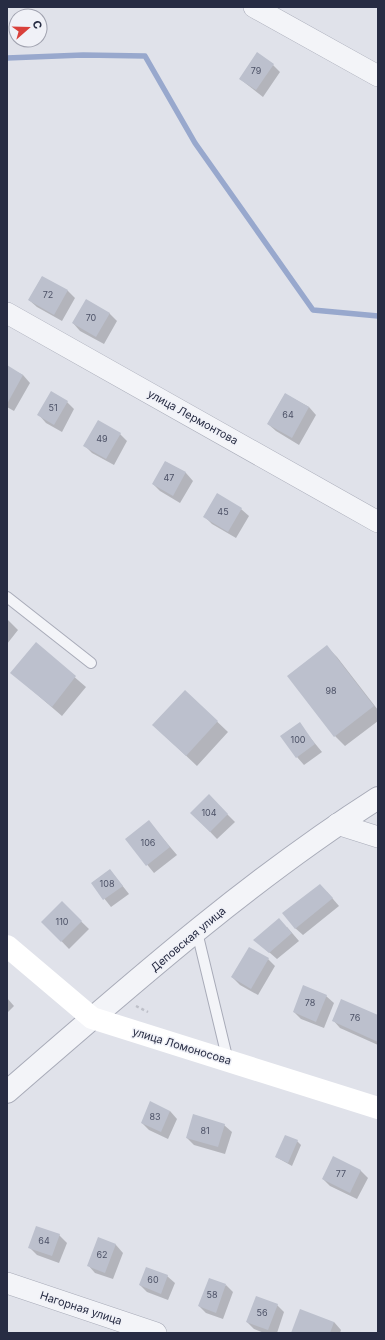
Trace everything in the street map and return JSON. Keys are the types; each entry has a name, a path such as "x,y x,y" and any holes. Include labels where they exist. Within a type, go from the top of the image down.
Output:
{"main road":[{"name":"улица Ломоносова","path":"7,946 92,1018 378,1108"}],"street":[{"path":"254,7 378,76"},
{"name":"улица Лермонтова","path":"7,313 378,522"},
{"name":"Деповская улица","path":"7,1092 92,1018 234,902 337,824 378,798"},
{"path":"337,824 378,837"},
{"name":"Нагорная улица","path":"7,1283 156,1333"}],"lane":[{"path":"7,597 91,663"},
{"path":"197,932 228,1061"}],"path":[{"path":"132,1003 149,1013"}],"building":[{"path":"257,52 274,64 256,90 239,79"},
{"path":"42,276 68,290 54,315 28,300"},
{"path":"86,299 110,313 96,337 72,323"},
{"path":"7,365 23,375 7,404"},
{"path":"51,391 68,401 54,425 37,415"},
{"path":"285,393 309,407 292,438 267,424"},
{"path":"98,420 121,433 106,459 83,446"},
{"path":"165,461 186,472 173,496 152,484"},
{"path":"217,493 242,508 228,532 203,517"},
{"path":"36,642 76,676 52,707 10,673"},
{"path":"327,645 374,706 334,737 287,676"},
{"path":"185,690 218,721 186,756 152,725"},
{"path":"300,722 315,744 296,758 280,736"},
{"path":"209,794 228,814 210,832 190,813"},
{"path":"149,820 170,847 146,866 125,839"},
{"path":"110,869 123,886 103,900 91,883"},
{"path":"320,884 333,898 295,929 282,913"},
{"path":"62,901 82,921 61,942 41,922"},
{"path":"279,918 292,933 269,953 253,940"},
{"path":"249,947 269,958 251,989 231,977"},
{"path":"303,985 327,995 316,1022 293,1012"},
{"path":"341,999 378,1015 378,1042 332,1021"},
{"path":"150,1101 170,1111 161,1132 141,1123"},
{"path":"193,1114 225,1124 218,1147 186,1138"},
{"path":"285,1135 298,1140 288,1163 275,1157"},
{"path":"333,1156 361,1170 350,1193 322,1179"},
{"path":"36,1226 60,1234 52,1256 28,1248"},
{"path":"98,1237 116,1244 105,1273 87,1266"},
{"path":"146,1267 168,1275 161,1294 139,1285"},
{"path":"209,1278 226,1284 216,1313 198,1306"},
{"path":"256,1296 278,1304 268,1330 246,1322"},
{"path":"300,1309 334,1322 330,1333 291,1333"}],"waterway":[{"path":"7,58 83,55 145,56 195,143 313,310 378,316"}]}
